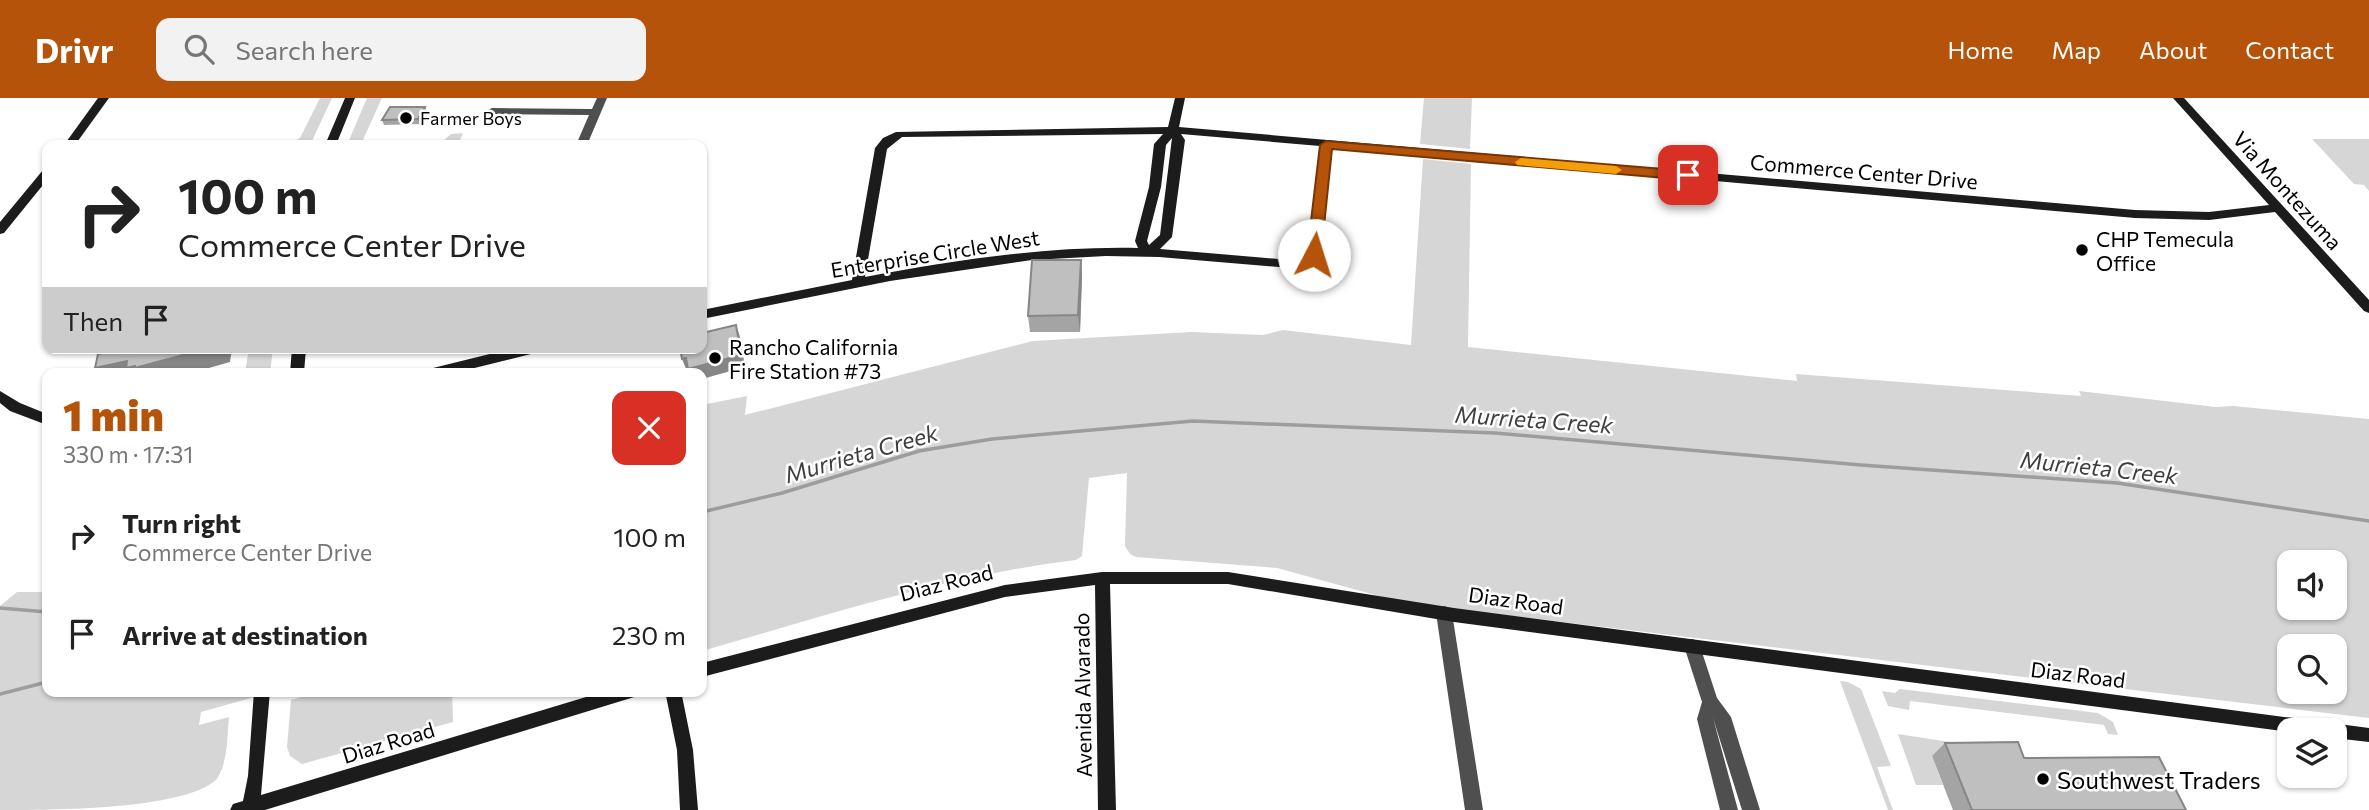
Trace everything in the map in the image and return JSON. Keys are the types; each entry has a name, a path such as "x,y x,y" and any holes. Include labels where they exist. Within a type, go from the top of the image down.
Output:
{"street":[{"path":"73,140 104,98"},
{"path":"332,140 350,98"},
{"path":"584,140 602,98"},
{"path":"1173,130 1179,140 1166,237 1146,254 1142,241 1155,187 1160,144 1173,130 1180,98"},
{"name":"Via Montezuma","path":"2178,98 2369,308"},
{"path":"492,111 596,111"},
{"name":"Commerce Center Drive","path":"858,284 881,148 900,134 1173,130 2136,214 2209,216 2280,208"},
{"name":"Enterprise Circle West","path":"707,314 957,266 1023,258 1080,253 1232,257 1292,264 1306,261 1314,255 1326,145"},
{"path":"0,230 42,179"},
{"path":"453,368 511,354"},
{"path":"0,396 15,407 42,418"},
{"name":"Diaz Road","path":"707,669 1005,591 1102,578 1227,578 1444,613 2277,723"},
{"name":"Avenida Alvarado","path":"1102,578 1107,810"},
{"path":"1444,613 1474,810"},
{"path":"1692,646 1710,702 1723,717 1751,810"},
{"path":"247,809 256,776 261,697"},
{"name":"Diaz Road","path":"247,809 611,697"},
{"path":"674,697 682,727 690,785 689,810"},
{"path":"1710,702 1705,719 1729,810"},
{"name":"Diaz Road","path":"2347,732 2369,735"}],"shaded area":[{"path":"320,98 332,98 312,140 297,140"},
{"path":"367,98 382,98 363,140 349,140"},
{"path":"1424,98 1472,98 1470,149 1420,144"},
{"path":"463,133 460,140 444,140 451,134"},
{"path":"2312,139 2369,139 2369,191 2364,185 2354,184"},
{"path":"1423,159 1471,164 1468,347 1797,381 1796,374 2081,396 2079,391 2216,407 2233,406 2369,419 2369,718 1436,607 1386,598 1277,568 1136,557 1130,554 1125,546 1127,473 1089,478 1082,556 1076,560 934,586 707,650 707,404 747,396 745,415 1033,341 1192,332 1263,335 1283,330 1411,345"},
{"path":"248,354 272,354 271,368 246,368"},
{"path":"17,592 42,592 42,697 254,697 201,712 199,725 229,717 223,766 216,780 199,790 146,803 50,810 0,810 0,606"},
{"path":"1840,681 1861,689 1891,766 1877,767 1893,810 1888,810"},
{"path":"1900,689 2098,713 2113,722 2118,735 2108,734 2104,725 1910,701 1909,710 1888,706 1882,691 1895,693"},
{"path":"301,697 452,697 453,722 302,764 290,756 287,747 291,700"},
{"path":"1898,734 1988,748 1932,756 1943,785 1916,785"}],"building":[{"path":"390,107 425,107 418,119 382,120"},
{"path":"1032,260 1081,260 1078,315 1028,316"},
{"path":"736,325 741,355 688,368 686,358 682,359 681,354 707,354 707,332"},
{"path":"98,354 187,354 135,368 126,368 127,361 95,368"},
{"name":"Southwest Traders","path":"2018,742 2024,758 2159,757 2186,810 1972,810 1945,743"}],"waterway":[{"name":"Murrieta Creek","path":"707,511 782,493 919,451 992,439 1193,421 1495,433 1861,465 2117,483 2369,521"},
{"path":"0,608 42,612"},
{"name":"Murrieta Creek","path":"0,694 42,683"}],"slow traffic":[{"path":"1521,162 1616,170"}],"place":[{"name":"Farmer Boys","path":"406,118"},
{"name":"CHP Temecula Office","path":"2082,250"},
{"name":"Rancho California Fire Station #73","path":"715,358"},
{"name":"Southwest Traders","path":"2043,779"}],"route":[{"path":"1314,255 1326,145 1688,175"}]}
